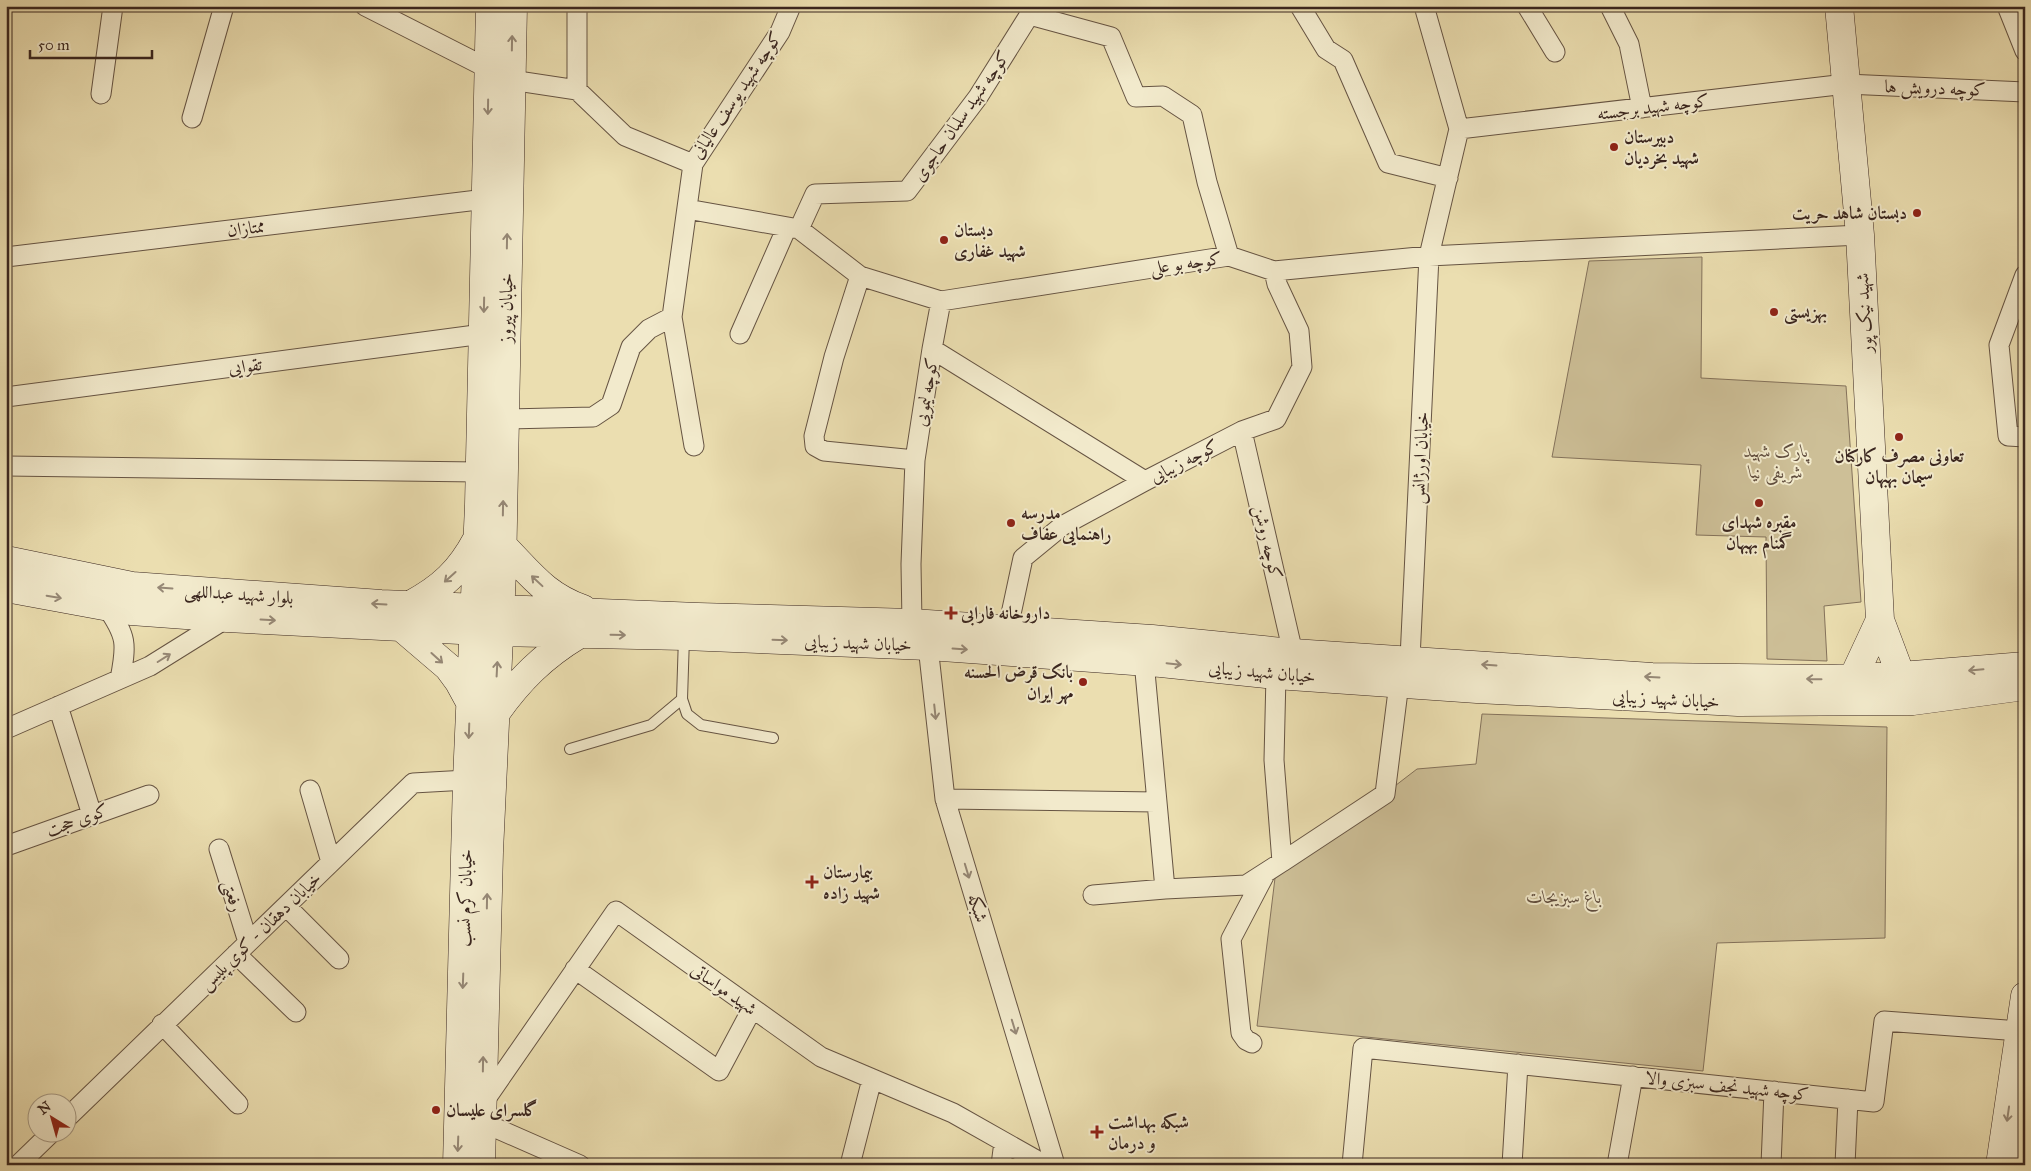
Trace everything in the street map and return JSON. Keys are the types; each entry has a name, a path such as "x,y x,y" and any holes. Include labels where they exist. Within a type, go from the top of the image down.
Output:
{"main road":[{"name":"خیابان پیروز","path":"487,620 490,541 504,419 500,74 490,6"},
{"name":"خیابان پیروز","path":"490,541 480,472 486,199 500,74 513,6"},
{"name":"شهید نیک پور","path":"1839,6 1860,235 1880,620 1901,676"},
{"path":"578,635 553,650 537,663 508,696 483,709 448,667 416,616 426,597 455,573 466,560 490,541 554,595 571,605 594,613"},
{"name":"بلوار شهید عبداللهی","path":"6,560 132,586 416,616 487,620"},
{"name":"بلوار شهید عبداللهی","path":"6,588 131,611 227,618 416,616"},
{"name":"خیابان شهید زیبایی","path":"487,620 594,613 912,623 1008,628 1152,639 1293,653 1404,671 1526,680 1738,702 1913,701 2025,686"},
{"name":"خیابان شهید زیبایی","path":"487,620 578,635 684,636 928,646 1144,661 1276,675 1404,671"},
{"name":"خیابان کرم نسب","path":"457,1165 480,779 487,620"},
{"name":"شهید نیک پور","path":"1853,678 1880,620"},
{"name":"خیابان شهید زیبایی","path":"1526,680 1652,677 1853,678 2025,666"},
{"name":"خیابان کرم نسب","path":"480,779 481,1165"},
{"path":"2000,1165 2025,996"},
{"path":"2021,1165 2025,1142"}],"street":[{"path":"101,94 113,6"},
{"path":"192,118 224,6"},
{"path":"365,6 500,74 577,90 577,6"},
{"name":"کوچه شهید یوسف عالیانی","path":"577,90 625,136 693,164 780,32 791,6"},
{"path":"1300,6 1326,49 1343,60 1388,162 1448,178"},
{"path":"1424,6 1459,129"},
{"path":"1527,6 1555,52"},
{"path":"1610,6 1629,44 1642,108"},
{"path":"2007,6 2025,51"},
{"path":"1033,11 1111,37 1136,97 1163,96 1192,115 1228,256"},
{"name":"کوچه شهید سلمان حاجوی","path":"793,228 815,194 908,191 978,97 1033,11"},
{"name":"کوچه شهید برجسته","path":"1459,129 1846,84"},
{"name":"کوچه درویش ها","path":"1846,84 2025,92"},
{"name":"خیابان اورژانس","path":"1093,895 1165,888 1246,885 1385,794 1404,671 1429,256 1459,129"},
{"path":"693,164 672,316 694,446"},
{"name":"ممتازان","path":"6,257 486,199"},
{"path":"687,209 793,228 860,276 941,301 932,349"},
{"path":"740,334 793,228"},
{"name":"کوچه بو علی","path":"941,301 1228,256 1274,271 1429,256 1860,235"},
{"name":"کوچه زیبایی","path":"1008,628 1023,558 1062,526 1242,431 1276,419 1302,367 1299,331 1277,284 1274,271"},
{"path":"2025,275 1999,345 2008,436 2025,437"},
{"path":"860,276 832,366 814,436 815,446 824,451 915,460"},
{"path":"504,419 594,417 611,405 630,347 649,329 672,316"},
{"name":"تقوایی","path":"6,397 483,334"},
{"name":"کوچه لیمویی","path":"912,623 911,564 915,460 932,349 1145,481"},
{"name":"کوچه روشن","path":"1242,431 1293,653"},
{"path":"6,466 480,472"},
{"path":"106,606 122,628 125,654 120,679"},
{"path":"6,729 150,666 227,618"},
{"name":"شبکه","path":"928,646 946,799 1055,1165"},
{"path":"1144,661 1165,888"},
{"path":"1276,675 1274,760 1282,862"},
{"path":"58,706 92,815"},
{"name":"خیابان دهقان - کوی پلیس","path":"78,1107 413,783 480,779"},
{"path":"310,790 331,862"},
{"name":"کوی حجت","path":"6,846 149,795"},
{"path":"946,799 1156,802"},
{"name":"رفعتی","path":"219,849 242,948"},
{"path":"1252,1042 1246,1040 1241,1033 1231,939 1265,874"},
{"path":"286,906 339,959"},
{"name":"شهید مواساتی","path":"482,1113 576,969 616,912 821,1057 953,1113 1045,1165"},
{"path":"242,948 296,1012"},
{"path":"576,969 719,1071 752,1008"},
{"name":"کوچه شهید نجف سبزی والا","path":"1352,1165 1364,1048 1874,1102 1884,1021 2020,1031"},
{"path":"162,1024 238,1104"},
{"path":"1512,1165 1518,1064"},
{"path":"1617,1165 1633,1076"},
{"path":"850,1165 872,1079"},
{"path":"1771,1165 1774,1091"},
{"path":"1845,1165 1848,1099"},
{"path":"482,1113 580,1165"},
{"path":"1001,1165 1004,1142"},
{"path":"18,1165 40,1144"}],"lane":[{"path":"684,636 682,699 687,714 701,725 773,738"},
{"path":"570,749 651,725 682,699"}],"green space":[{"name":"پارک شهید شریفی نیا","path":"1702,257 1701,378 1846,386 1861,602 1824,606 1827,661 1767,659 1766,537 1696,535 1701,465 1552,457 1589,261"},
{"name":"باغ سبزیجات","path":"1482,714 1887,727 1885,938 1717,943 1703,1071 1257,1026 1275,878 1417,769 1476,764"}],"place":[{"name":"دبیرستان شهید بخردیان","path":"1614,147"},
{"name":"دبستان شاهد حریت","path":"1917,213"},
{"name":"دبستان شهید غفاری","path":"944,240"},
{"name":"بهزیستی","path":"1774,312"},
{"name":"تعاونی مصرف کارکنان سیمان بهبهان","path":"1899,437"},
{"name":"مقبره شهدای گمنام بهبهان","path":"1759,503"},
{"name":"مدرسه راهنمایی عفاف","path":"1011,523"},
{"name":"داروخانه فارابی","path":"951,613"},
{"name":"بانک قرض الحسنه مهر ایران","path":"1083,682"},
{"name":"بیمارستان شهید زاده","path":"812,882"},
{"name":"گلسرای علیسان","path":"436,1110"},
{"name":"شبکه بهداشت و درمان","path":"1097,1132"}]}
